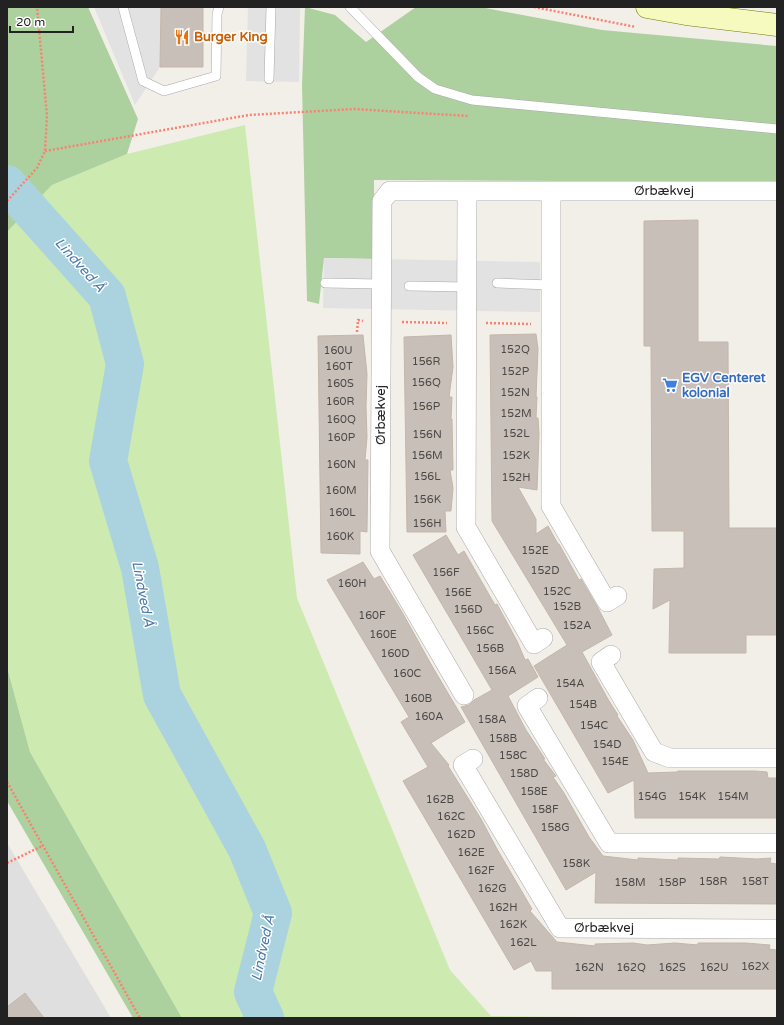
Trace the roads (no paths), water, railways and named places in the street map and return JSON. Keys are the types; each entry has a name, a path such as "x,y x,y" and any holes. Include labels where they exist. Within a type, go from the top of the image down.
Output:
{"main road":[{"path":"647,7 686,14 777,24"},
{"path":"686,14 713,7"}],"street":[{"name":"Ørbækvej","path":"464,696 380,551 382,201 390,191 777,191"},
{"path":"467,191 466,527 534,644 543,638"},
{"path":"551,191 551,506 607,602 618,596"},
{"path":"611,655 601,662 654,752 670,758 777,758"},
{"path":"538,698 527,706 609,843 777,843"},
{"name":"Ørbækvej","path":"473,759 463,766 560,928 777,929"}],"lane":[{"path":"123,7 143,81 164,91 216,76 217,14 219,7"},
{"path":"269,79 271,7"},
{"path":"350,7 418,77 435,89 472,100 777,129"},
{"path":"325,282 382,284"},
{"path":"497,283 551,284"},
{"path":"409,286 467,287"}],"waterway":[{"name":"Lindved Å","path":"7,184 107,296 125,364 108,461 140,568 162,695 247,849 273,913 253,992 265,1018"}],"place":[{"name":"Burger King","path":"182,37"},
{"name":"EGV Centeret kolonial","path":"670,385"}]}
